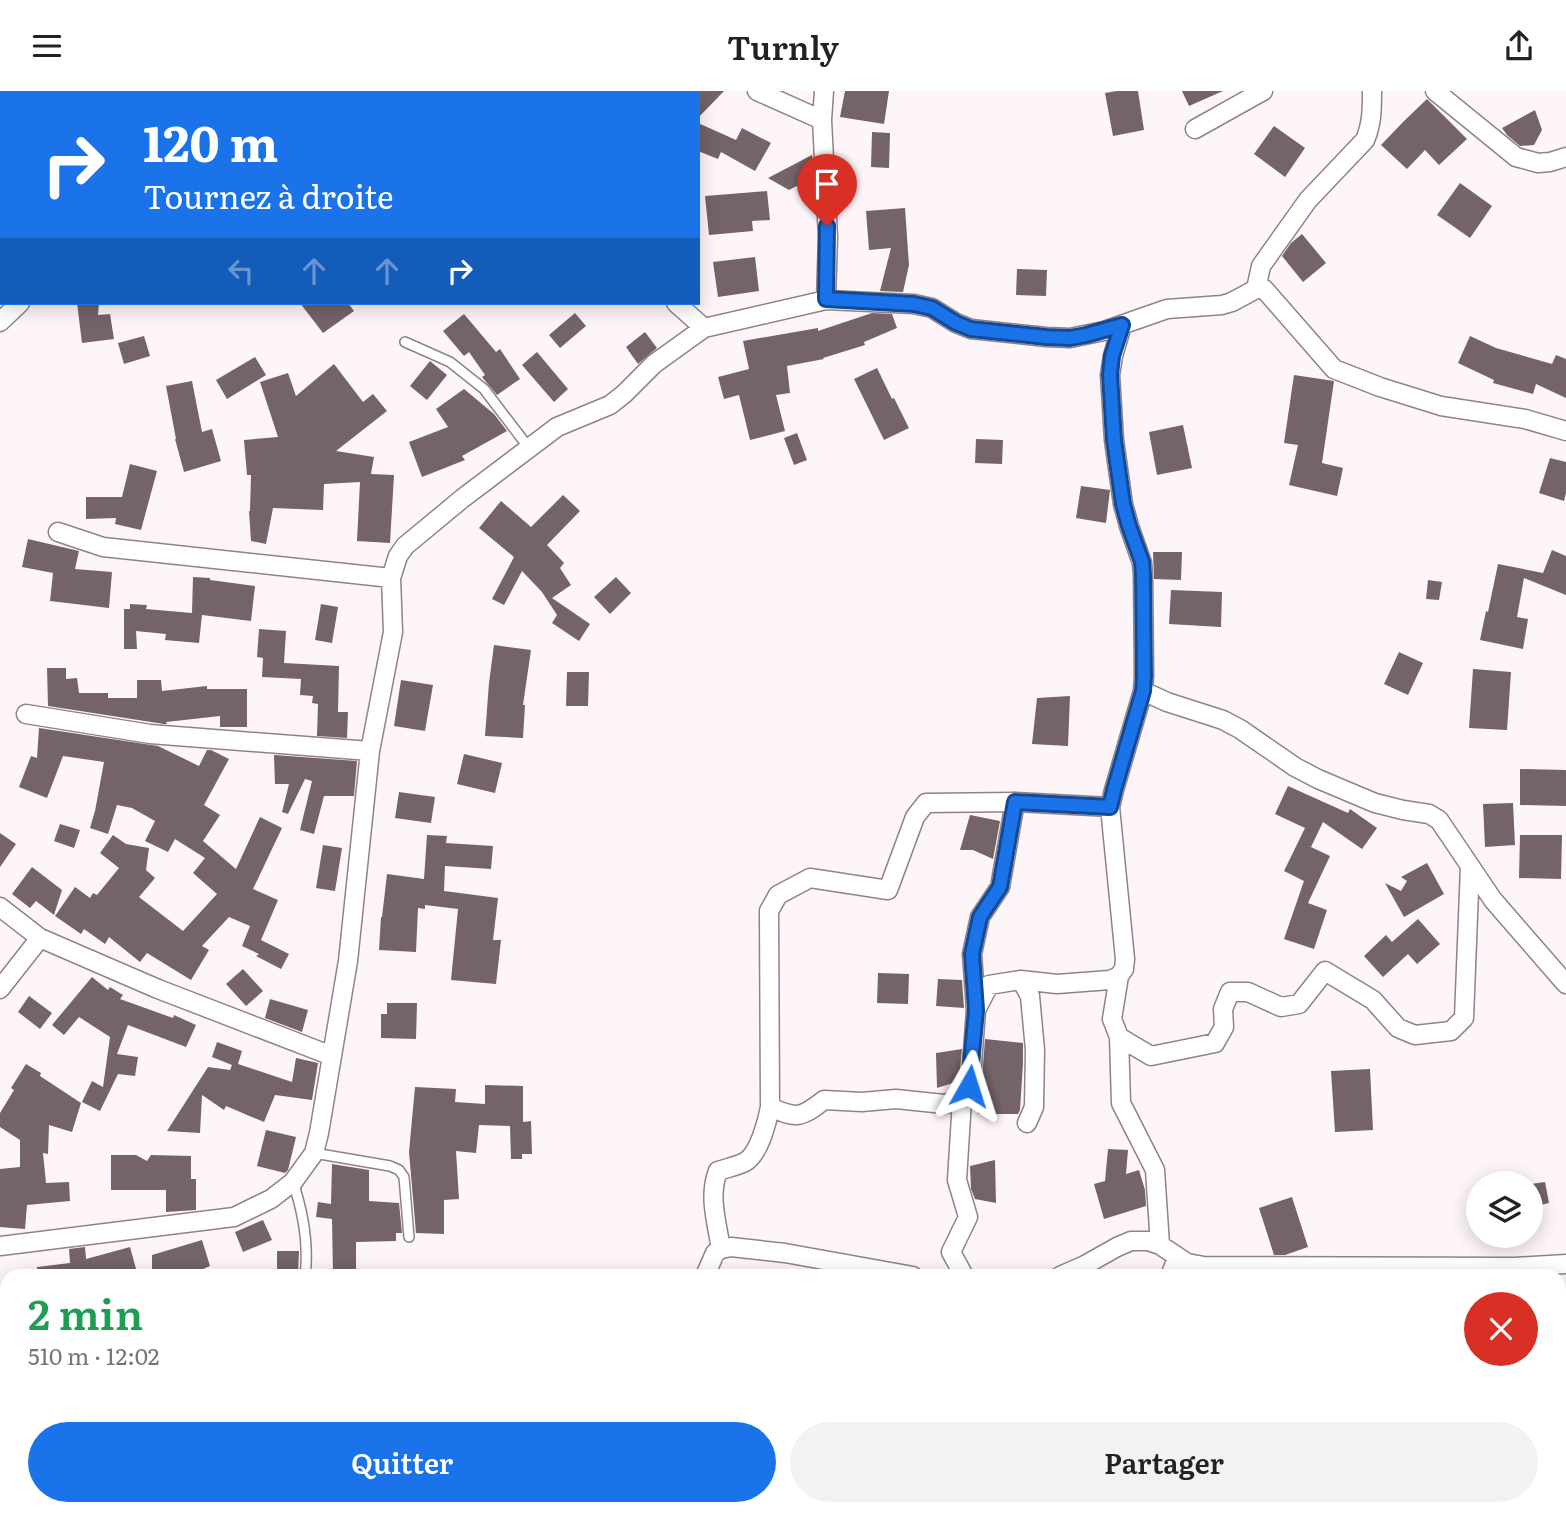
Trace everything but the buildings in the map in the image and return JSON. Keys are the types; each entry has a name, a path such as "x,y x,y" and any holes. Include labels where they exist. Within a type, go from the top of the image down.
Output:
{"street":[{"path":"757,91 822,120"},
{"path":"824,91 822,120 828,237 826,299"},
{"path":"1195,129 1262,91"},
{"path":"1256,289 1261,266 1308,200 1365,140 1372,116 1372,91"},
{"path":"1435,91 1516,157 1538,163 1566,157"},
{"path":"0,1246 234,1217 271,1199 293,1182 314,1153 319,1133 348,961 370,751 393,632 391,577 398,556 405,546 529,447 557,427 610,405 654,364 704,328 826,299 914,304 932,308 971,329 1070,338 1122,325 1167,309 1222,305 1256,289 1264,289 1334,369 1441,407 1525,419 1566,431"},
{"path":"0,322 18,305"},
{"path":"678,305 704,328"},
{"path":"1122,325 1112,356 1110,375 1114,440 1123,504 1142,562 1144,677 1143,691 1110,807 1125,960 1124,969 1119,976 1112,1019 1119,1037 1121,1103 1155,1170 1160,1245"},
{"path":"58,532 103,547 391,577"},
{"path":"1143,691 1167,702 1223,720 1318,779 1375,803 1430,814 1439,820 1493,900 1566,984"},
{"path":"26,714 150,734 370,751"},
{"path":"721,1249 713,1183 718,1171 745,1162 752,1156 766,1126 770,1107 769,911 778,895 810,878 888,890 915,817 926,803 1015,802 1110,807"},
{"path":"960,1269 951,1252 968,1217 957,1180 962,1100 971,1078 976,1010 972,954 980,917 1000,887 1015,802"},
{"path":"1119,1037 1151,1056 1215,1043 1224,1027 1223,1009 1230,992 1248,992 1281,1007 1299,1004 1325,971 1373,1000 1398,1028 1415,1035 1451,1031 1464,1018 1470,866"},
{"path":"0,907 40,938 158,989 332,1056"},
{"path":"0,989 40,938"},
{"path":"976,1010 989,985 1021,980 1057,984 1110,980 1119,976"},
{"path":"1021,980 1030,996 1035,1051 1034,1107 1027,1123"},
{"path":"770,1107 788,1115 797,1115 807,1114 824,1100 862,1102 896,1099 943,1104 962,1100"},
{"path":"1076,1269 1131,1241 1148,1241 1160,1245 1186,1263 1204,1266 1515,1267 1566,1264"},
{"path":"708,1269 715,1253 731,1247 785,1253 873,1269"},
{"path":"1173,1269 1177,1258"}],"lane":[{"path":"405,342 450,362 473,379 484,389 529,447"},
{"path":"314,1153 390,1166 399,1170 404,1177 409,1237"},
{"path":"293,1182 301,1206 306,1247 305,1269"}],"route":[{"path":"827,226 826,299 914,304 932,308 971,329 1046,337 1070,338 1122,325 1112,356 1110,375 1114,440 1123,504 1142,562 1143,691 1110,807 1015,802 1000,887 980,917 972,954 976,1010 969,1086"}]}
